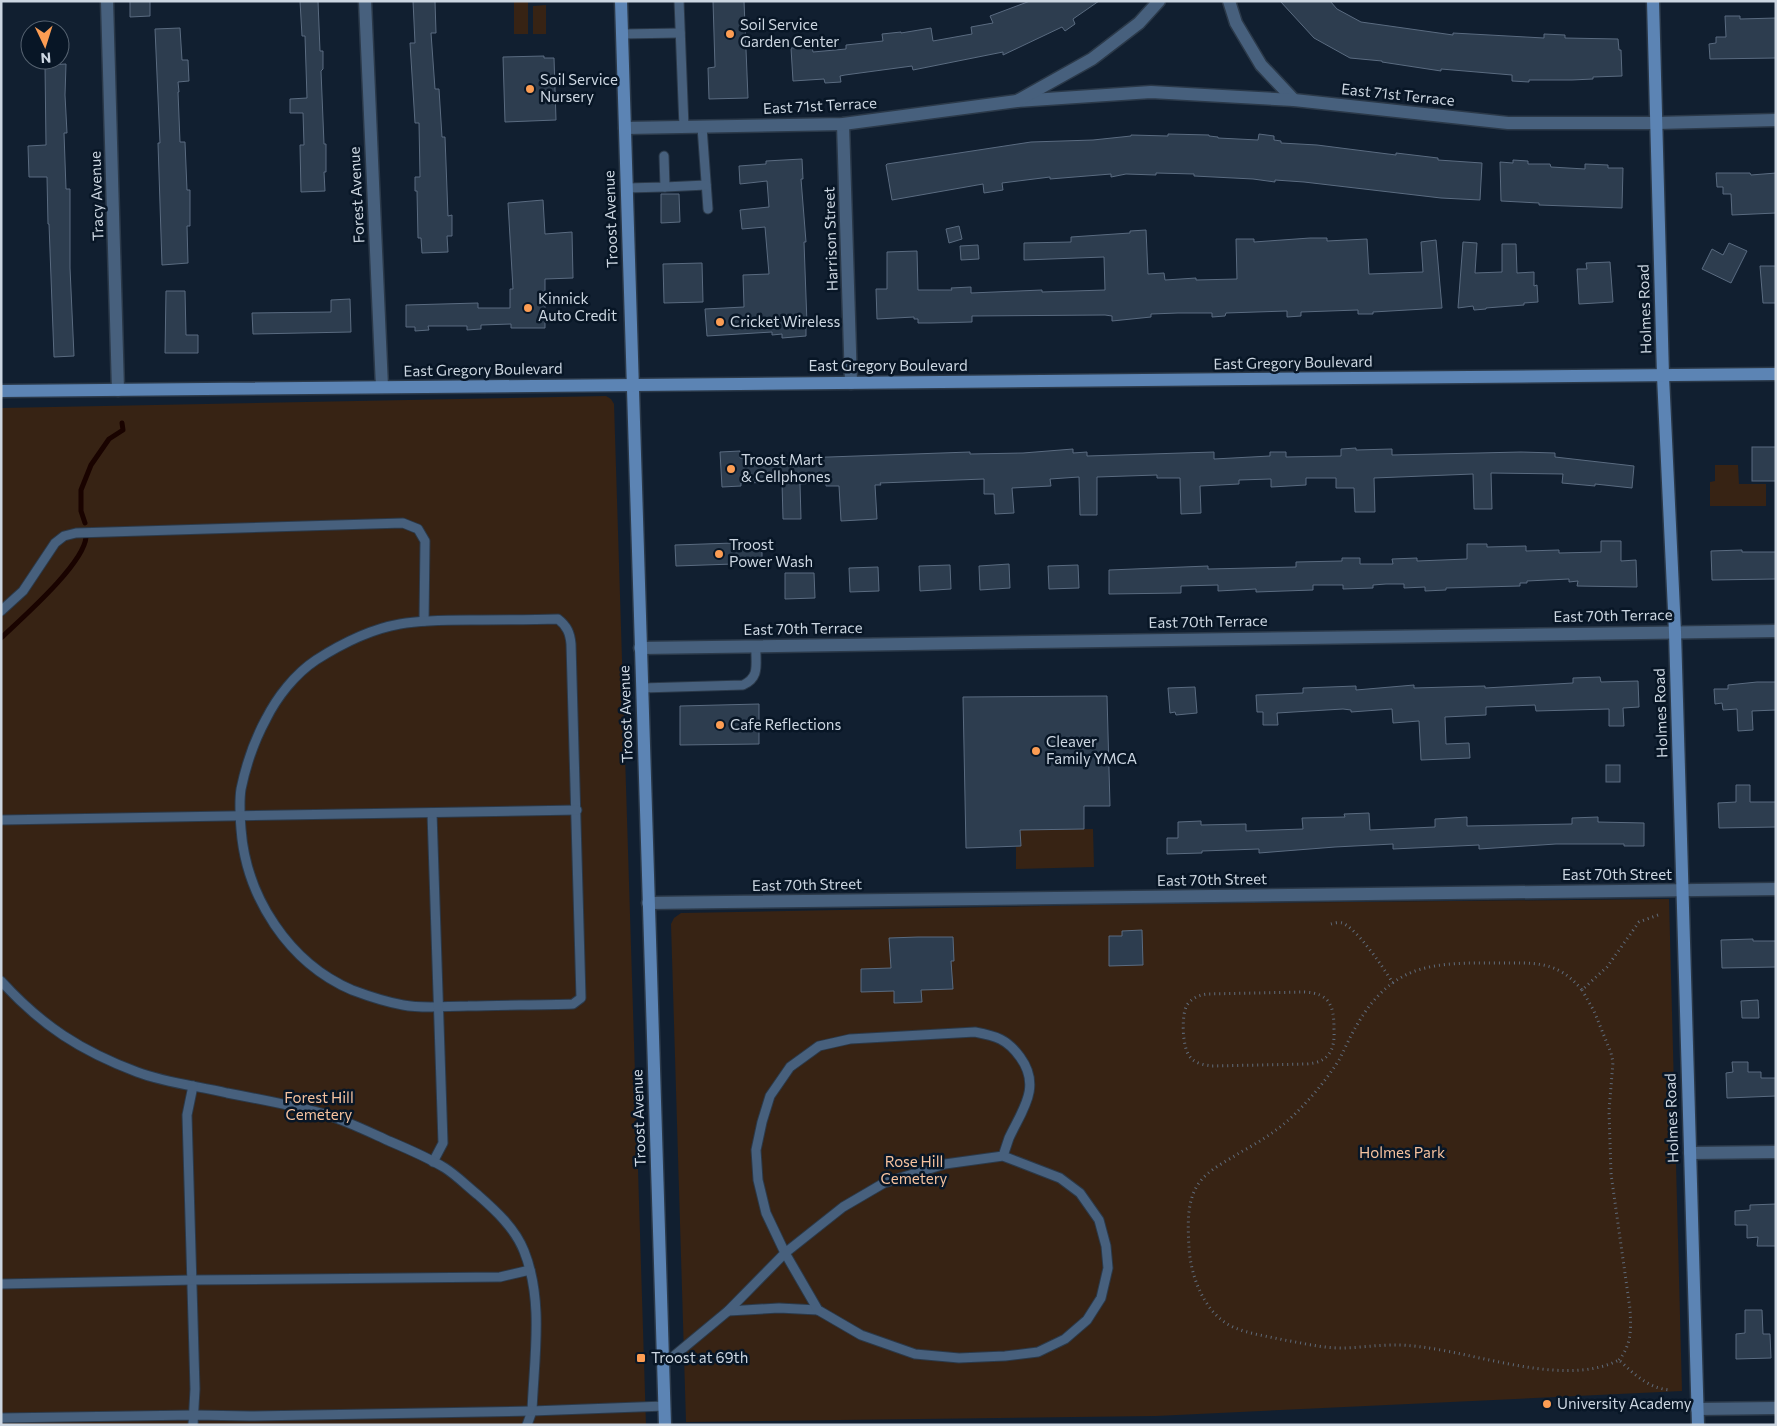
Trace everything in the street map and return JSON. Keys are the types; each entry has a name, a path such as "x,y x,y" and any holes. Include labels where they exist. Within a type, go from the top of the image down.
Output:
{"main road":[{"name":"Troost Avenue","path":"621,1 665,1425"},
{"name":"Holmes Road","path":"1654,1 1663,376 1675,632 1698,1425"},
{"name":"East Gregory Boulevard","path":"1,391 1776,374"}],"street":[{"name":"Tracy Avenue","path":"107,1 118,390"},
{"name":"Forest Avenue","path":"365,1 382,387"},
{"name":"East 71st Terrace","path":"1017,101 1092,59 1139,23 1159,1"},
{"path":"1230,1 1236,23 1261,65 1294,100"},
{"name":"East 71st Terrace","path":"625,128 843,124 1017,101 1151,92 1294,100 1508,123 1656,123 1776,120"},
{"name":"Harrison Street","path":"843,124 851,383"},
{"name":"East 70th Terrace","path":"640,648 1776,631"},
{"name":"East 70th Street","path":"648,903 1776,889"},
{"path":"1690,1153 1776,1152"},
{"path":"1698,1409 1776,1408"}],"lane":[{"path":"679,1 684,127"},
{"path":"622,34 680,33"},
{"path":"702,127 708,209"},
{"path":"664,156 665,187"},
{"path":"626,188 706,185"},
{"path":"1,611 23,591 55,543 64,536 86,533 403,523 418,529 425,541 424,621"},
{"path":"558,620 565,625 570,635 577,810 581,998 573,1004 403,1005 352,989 324,975 303,958 270,918 255,890 245,860 240,816 241,791 258,734 273,705 292,681 314,661 368,633 398,624 424,621 558,620"},
{"path":"642,688 743,685 752,681 755,676 756,646"},
{"path":"1,820 577,810"},
{"path":"432,813 443,1142 433,1162"},
{"path":"1,982 23,1005 70,1042 105,1059 139,1073 322,1113 352,1124 433,1162 445,1168 467,1185 510,1228 523,1249 530,1270 536,1305 532,1411 527,1425"},
{"path":"818,1310 785,1254 766,1213 758,1180 756,1150 762,1122 770,1096 790,1067 819,1046 860,1039 975,1032 996,1036 1013,1047 1028,1068 1031,1084 1025,1108 1009,1138 1003,1156"},
{"path":"193,1086 188,1115 195,1389 193,1425"},
{"path":"663,1365 728,1311 785,1254 843,1207 884,1183 945,1164 1003,1156 1060,1178 1080,1193 1099,1220 1106,1246 1108,1268 1101,1298 1087,1320 1065,1340 1038,1352 959,1358 915,1354 861,1335 818,1310 778,1308 728,1311"},
{"path":"1,1284 500,1277 530,1270"},
{"path":"1,1418 194,1415 250,1420 665,1406"}],"path":[{"path":"1582,990 1607,967 1639,922 1658,915"},
{"path":"1331,924 1343,924 1353,931 1382,966 1393,983"},
{"path":"1525,963 1549,966 1562,971 1572,978 1582,990 1594,1011 1612,1053 1613,1062 1609,1112 1610,1174 1631,1327 1628,1345 1619,1360 1612,1364 1589,1369 1557,1370 1530,1368 1455,1352 1409,1345 1391,1344 1324,1348 1232,1327 1210,1308 1201,1293 1190,1257 1188,1233 1192,1194 1201,1180 1212,1170 1280,1128 1308,1101 1340,1058 1364,1012 1376,996 1393,983 1413,972 1451,964 1525,963"},
{"path":"1310,992 1320,994 1328,1000 1334,1012 1333,1049 1327,1056 1314,1064 1207,1066 1199,1064 1190,1058 1186,1050 1184,1021 1186,1008 1191,1001 1207,994 1259,994 1310,992"},
{"path":"1619,1360 1635,1376 1660,1389 1671,1390"}],"green space":[{"path":"514,1 545,1 528,2 528,34 514,34"},
{"path":"546,5 546,34 533,34 533,6"},
{"name":"Forest Hill Cemetery","path":"606,396 614,404 646,1425 1,1425 1,408"},
{"path":"1715,465 1738,465 1739,484 1766,484 1766,506 1710,506 1710,482 1715,481"},
{"path":"1093,829 1094,867 1016,869 1016,847 1021,846 1020,830"},
{"path":"1669,899 1682,1391 1156,1416 686,1422 671,924 674,918 681,913 1144,904"}],"building":[{"path":"130,1 150,1 150,16 130,17"},
{"path":"300,1 318,1 320,51 323,51 323,69 321,71 324,144 326,144 325,191 301,192 300,145 304,145 303,113 290,113 290,99 307,98 305,36 302,36"},
{"path":"413,1 435,1 436,33 431,33 435,89 439,89 442,137 445,137 448,216 452,215 452,236 447,236 448,252 422,253 421,238 418,238 415,177 420,177 419,123 415,123 410,43 415,43"},
{"name":"Soil Service Garden Center","path":"713,1 744,1 748,98 709,99 708,68 715,67"},
{"path":"1030,1 1099,1 1073,19 1075,24 1065,31 1062,27 1003,55 1003,52 913,70 912,66 845,75 840,76 841,82 825,83 824,79 793,81 791,48 812,47 813,52 846,49 846,45 883,41 882,34 931,28 933,41 972,34 971,27 993,23 990,16"},
{"path":"1280,1 1330,1 1337,9 1361,22 1453,35 1453,33 1544,38 1544,34 1565,35 1565,38 1618,39 1619,50 1621,50 1622,76 1572,80 1529,80 1529,82 1512,81 1512,75 1441,69 1441,71 1382,61 1350,58 1314,38"},
{"path":"1725,16 1740,16 1740,19 1776,18 1776,58 1710,59 1709,44 1716,43 1716,37 1726,37"},
{"path":"180,28 182,60 188,60 189,81 178,82 180,142 185,142 187,190 190,190 190,226 187,226 188,263 162,265 158,143 160,143 155,29"},
{"name":"Soil Service Nursery","path":"544,56 544,58 554,58 556,120 505,122 503,57"},
{"path":"45,70 66,70 67,133 64,133 66,189 70,189 70,268 74,356 54,357 47,177 29,177 28,146 46,145"},
{"path":"1168,134 1209,135 1218,138 1258,140 1259,134 1274,136 1274,140 1281,141 1281,143 1317,145 1396,155 1396,153 1438,158 1438,160 1482,163 1480,200 1441,198 1304,182 1275,180 1275,182 1194,176 1194,174 1156,173 1156,175 1126,174 1111,177 1111,174 1050,179 1050,177 1002,183 1003,190 984,193 983,184 892,200 887,164 1031,142 1093,140 1131,135 1168,136"},
{"path":"802,159 803,179 801,179 806,242 804,242 806,336 782,338 782,334 772,335 772,332 707,336 705,309 744,307 743,275 769,274 765,227 742,229 740,210 769,207 767,181 740,184 739,166 766,164 766,161"},
{"path":"1513,160 1528,161 1528,164 1550,164 1551,167 1585,169 1585,164 1608,165 1608,168 1623,168 1622,208 1539,205 1539,203 1501,201 1500,162 1513,163"},
{"path":"1716,173 1750,173 1751,175 1776,173 1776,213 1732,215 1731,194 1723,194 1723,187 1717,187"},
{"path":"661,194 679,194 680,222 661,223"},
{"path":"543,200 545,234 572,232 573,278 545,279 545,328 511,328 511,324 481,325 481,329 467,330 467,326 428,326 429,330 415,331 415,327 406,327 406,305 478,303 478,308 510,308 510,289 513,289 508,203"},
{"path":"959,226 962,239 949,243 946,229"},
{"path":"1146,230 1148,274 1164,273 1165,280 1196,278 1196,280 1237,279 1236,239 1254,239 1254,242 1310,238 1327,238 1327,241 1367,239 1369,274 1423,272 1421,242 1436,240 1442,308 1373,312 1373,314 1358,314 1358,310 1301,312 1301,316 1287,317 1287,311 1226,313 1225,316 1212,317 1212,313 1151,314 1151,317 1112,321 1112,316 1105,315 972,316 972,322 931,323 918,323 918,319 914,319 914,317 877,319 876,289 887,289 887,252 917,251 918,290 952,290 951,288 971,287 971,293 1105,290 1104,257 1024,260 1024,243 1071,242 1071,237 1130,233 1130,231"},
{"path":"1463,242 1477,243 1475,273 1502,272 1502,244 1516,244 1517,273 1534,272 1534,286 1537,285 1538,302 1474,310 1473,306 1458,308"},
{"path":"1729,243 1747,251 1731,283 1702,269 1712,249 1723,255"},
{"path":"978,245 979,259 961,260 960,246"},
{"path":"1610,262 1613,302 1579,304 1577,269 1587,269 1586,263"},
{"path":"702,263 703,302 664,303 663,264"},
{"path":"1760,266 1776,266 1776,303 1763,303"},
{"path":"166,291 185,291 186,335 198,335 198,353 165,353"},
{"path":"350,299 351,332 253,334 252,313 331,312 331,300"},
{"path":"1752,447 1776,447 1776,481 1752,481"},
{"path":"1356,448 1356,450 1392,449 1392,455 1555,453 1555,457 1634,466 1632,488 1562,483 1563,474 1491,473 1492,509 1474,509 1473,474 1374,478 1375,512 1355,512 1354,488 1336,488 1336,478 1306,478 1306,485 1271,487 1271,479 1239,480 1239,484 1200,486 1201,513 1181,514 1180,478 1157,478 1157,475 1097,477 1097,515 1080,515 1079,477 1050,479 1051,486 1012,488 1014,513 995,514 994,494 984,494 984,479 880,483 881,485 875,485 877,519 841,521 839,486 826,486 826,482 800,484 801,519 783,519 782,482 741,483 741,486 722,487 720,452 740,451 740,458 772,457 772,459 970,452 970,454 1023,453 1073,449 1073,453 1087,452 1087,456 1214,452 1214,459 1270,456 1270,452 1286,452 1286,457 1341,456 1341,449"},
{"path":"1601,541 1621,541 1621,561 1636,560 1637,587 1577,586 1578,581 1569,582 1569,579 1527,581 1527,583 1520,583 1520,586 1446,588 1446,590 1425,591 1425,587 1404,588 1404,584 1373,585 1373,588 1343,589 1343,585 1313,585 1313,590 1256,592 1256,589 1218,591 1218,585 1181,586 1181,593 1109,594 1109,570 1208,566 1208,569 1296,567 1296,562 1342,561 1342,558 1360,558 1360,564 1393,564 1392,559 1417,558 1417,561 1467,559 1467,544 1487,544 1487,547 1526,546 1526,551 1559,550 1559,553 1601,552"},
{"name":"Troost Power Wash","path":"762,542 762,563 676,566 675,545"},
{"path":"1742,550 1742,552 1776,552 1776,579 1712,580 1711,551"},
{"path":"1009,564 1010,588 980,590 979,566"},
{"path":"950,565 951,589 920,591 919,566"},
{"path":"1078,565 1079,588 1049,589 1048,566"},
{"path":"878,567 879,591 850,592 849,568"},
{"path":"785,573 814,573 815,598 785,599"},
{"path":"1600,677 1601,682 1638,681 1639,707 1623,708 1624,726 1609,726 1609,709 1536,711 1535,705 1486,707 1486,715 1445,717 1446,744 1469,743 1470,758 1421,760 1419,721 1393,723 1392,709 1351,712 1351,710 1343,709 1277,713 1278,725 1263,725 1263,712 1257,712 1256,695 1303,693 1303,688 1356,686 1356,690 1414,685 1414,688 1485,686 1485,688 1573,683 1573,678"},
{"path":"1776,682 1776,710 1752,711 1753,730 1738,731 1737,709 1723,710 1722,703 1715,704 1714,689 1728,689 1728,685"},
{"path":"1195,687 1197,713 1176,715 1175,712 1170,713 1168,688"},
{"name":"Cleaver Family YMCA","path":"1107,696 1110,806 1084,806 1084,829 1020,830 1021,846 966,848 963,697"},
{"name":"Cafe Reflections","path":"759,704 759,744 680,745 680,706"},
{"path":"1606,765 1620,765 1620,782 1606,782"},
{"path":"1736,785 1750,785 1750,802 1776,802 1776,827 1719,828 1718,803 1736,802"},
{"path":"1369,813 1370,830 1435,827 1435,819 1467,817 1467,826 1572,824 1572,818 1598,817 1598,822 1644,823 1644,846 1624,846 1624,844 1556,844 1479,849 1479,845 1393,849 1393,844 1259,853 1259,849 1167,854 1167,838 1178,838 1178,822 1201,821 1201,825 1246,824 1246,831 1303,829 1302,818 1345,817 1344,814"},
{"path":"1142,930 1143,965 1109,966 1109,936 1122,936 1122,931"},
{"path":"953,937 954,961 951,961 953,989 921,990 922,1002 894,1003 894,991 861,992 861,969 891,968 889,938"},
{"path":"1753,939 1753,941 1776,941 1776,967 1722,968 1721,940"},
{"path":"1758,1000 1759,1018 1742,1018 1741,1001"},
{"path":"1732,1062 1748,1062 1748,1072 1761,1072 1761,1078 1776,1078 1776,1096 1727,1098 1726,1073 1733,1072"},
{"path":"1776,1204 1776,1246 1757,1246 1758,1237 1747,1238 1747,1225 1735,1225 1735,1211 1750,1210 1750,1205"},
{"path":"1745,1310 1762,1310 1763,1334 1770,1334 1771,1358 1736,1359 1736,1334 1745,1333"}],"waterway":[{"path":"85,523 81,511 81,490 91,465 109,439 123,430 122,423"},
{"path":"1,638 64,576 83,548 86,537"}],"place":[{"name":"Soil Service Garden Center","path":"730,34"},
{"name":"Soil Service Nursery","path":"530,89"},
{"name":"Kinnick Auto Credit","path":"528,308"},
{"name":"Cricket Wireless","path":"720,322"},
{"name":"Troost Mart & Cellphones","path":"731,469"},
{"name":"Troost Power Wash","path":"719,554"},
{"name":"Cafe Reflections","path":"720,725"},
{"name":"Cleaver Family YMCA","path":"1036,751"},
{"name":"Troost at 69th","path":"641,1358"},
{"name":"University Academy","path":"1547,1404"}],"park label":[{"name":"Holmes Park","path":"1402,1153"},
{"name":"Rose Hill Cemetery","path":"914,1170"}]}
